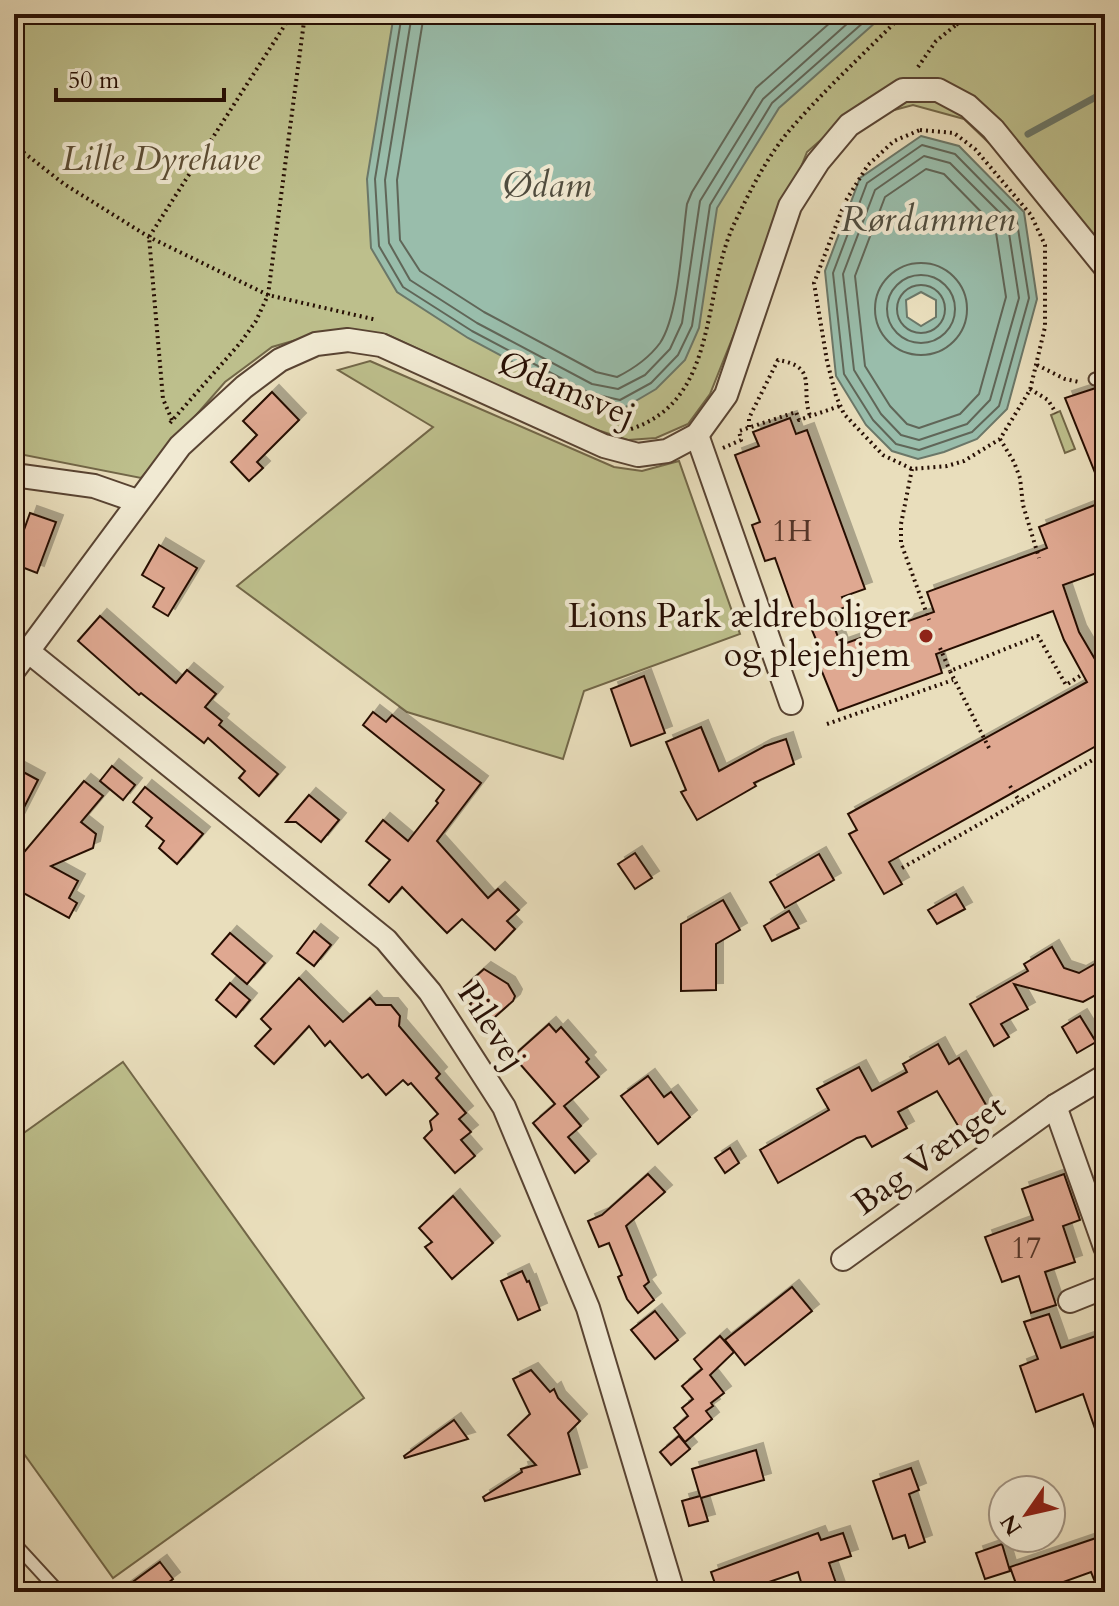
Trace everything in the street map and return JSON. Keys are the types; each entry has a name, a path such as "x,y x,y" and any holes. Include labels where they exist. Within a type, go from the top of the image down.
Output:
{"street":[{"path":"903,90 938,90 968,106 993,129 1105,267"},
{"name":"Ødamsvej","path":"14,670 180,446 244,387 280,360 316,344 348,340 381,345 604,446 638,455 701,446 726,395 790,206 818,162 849,125 903,90"},
{"path":"701,446 791,703"},
{"path":"14,475 94,486 137,501"},
{"name":"Pilevej","path":"29,652 386,940 430,992 504,1107 588,1308 673,1592"},
{"name":"Bag Vænget","path":"843,1259 1055,1106 1105,1076"},
{"name":"Bag Vænget","path":"1055,1106 1105,1247"},
{"path":"1070,1301 1105,1287"}],"lane":[{"path":"14,1543 59,1592"}],"path":[{"path":"292,14 149,237 163,399 172,420 241,342 256,321 268,295 305,14"},
{"path":"620,426 631,429 651,423 669,410 686,388 699,358 733,225 763,167 787,133 903,14"},
{"path":"950,14 956,25"},
{"path":"903,90 936,41 969,14"},
{"path":"920,130 954,133 975,149 1031,215 1045,245 1045,327 1030,389 1000,439 964,461 947,466 912,469 883,455 844,414 827,361 814,283 845,202 868,165 894,141 920,130"},
{"path":"14,145 64,184 149,237 268,295 379,321"},
{"path":"749,428 749,418 778,360 796,363 804,371 810,416"},
{"path":"1037,365 1065,379 1079,382 1100,376"},
{"path":"1030,389 1048,400 1056,413"},
{"path":"701,446 741,440 739,431 796,412 799,420 840,406"},
{"path":"1000,439 1020,478 1023,505 1039,558"},
{"path":"912,469 901,524 901,543 929,620"},
{"path":"950,671 1038,636 1066,685 1083,674"},
{"path":"940,648 989,748"},
{"path":"1098,664 1105,660"},
{"path":"827,724 954,679"},
{"path":"902,868 1105,753"},
{"path":"1010,786 1020,802"}],"green space":[{"name":"Lille Dyrehave","path":"14,14 1105,14 1105,266 1085,235 964,119 913,105 838,125 807,152 710,394 688,424 656,438 628,440 582,425 386,334 324,332 272,347 225,382 141,478 14,453"},
{"path":"370,361 614,467 642,471 679,461 740,634 584,691 563,759 407,712 237,586 433,427 338,370"},
{"path":"1060,411 1075,449 1065,453 1051,415"},
{"path":"123,1062 364,1398 113,1578 14,1440 14,1140"}],"water":[{"name":"Ødam","path":"394,14 885,14 779,108 717,208 699,328 685,360 656,389 622,409 586,401 468,338 397,292 371,248 367,179"},
{"name":"Rørdammen","path":"921,136 959,146 1024,212 1037,299 1007,409 977,439 918,459 892,451 866,425 836,376 825,271 860,178","holes":["921,292 936,300 936,317 921,326 907,317 906,300"]}],"building":[{"path":"1105,385 1105,495 1104,495 1065,398"},
{"path":"272,392 299,420 257,462 263,468 249,481 231,462 257,435 243,421"},
{"name":"Lions Park ældreboliger og plejehjem","path":"790,418 796,434 807,430 865,589 842,597 846,607 829,613 841,645 934,612 927,592 1047,548 1039,527 1105,501 1105,570 1063,585 1079,632 1105,672 1105,741 889,862 902,884 884,894 849,834 857,830 848,814 1087,682 1064,640 1053,611 936,654 942,673 838,711 816,657 822,654 805,613 795,614 775,558 765,561 752,525 760,522 735,455 759,446 753,432"},
{"path":"30,513 56,522 37,573 14,564"},
{"path":"159,545 197,568 168,616 153,607 164,588 142,575"},
{"path":"100,616 176,683 187,670 216,694 205,707 222,721 219,725 278,774 259,796 239,778 245,771 208,738 204,743 141,693 139,695 78,641"},
{"path":"644,676 665,733 631,746 611,689"},
{"path":"373,712 386,722 392,715 481,783 437,841 488,898 498,889 519,910 507,921 515,929 495,950 462,919 447,933 402,887 389,902 369,885 390,860 366,841 383,820 408,841 438,803 436,801 444,790 363,725"},
{"path":"701,727 719,771 765,746 786,739 794,764 754,783 756,786 697,820 681,792 686,790 666,742"},
{"path":"112,766 135,785 123,800 100,781"},
{"path":"14,767 38,780 14,827"},
{"path":"84,781 103,796 81,822 96,834 93,848 51,866 78,881 69,898 77,903 69,918 14,888 14,864"},
{"path":"145,787 203,834 177,864 159,848 164,841 146,826 152,818 133,802"},
{"path":"309,795 339,820 321,842 296,822 286,822"},
{"path":"635,853 652,878 635,889 618,864"},
{"path":"819,854 834,880 785,908 770,882"},
{"path":"956,894 965,909 937,924 928,910"},
{"path":"723,900 740,930 716,944 716,990 681,991 681,924"},
{"path":"789,911 799,928 772,941 764,926"},
{"path":"314,931 331,945 314,966 297,953"},
{"path":"230,933 265,963 247,984 212,954"},
{"path":"1052,947 1064,968 1079,973 1105,958 1105,990 1083,1002 1014,984 1028,1009 1001,1024 1009,1037 994,1046 970,1004 1028,971 1024,964"},
{"path":"484,969 508,984 515,996 487,1024 470,1004 475,1000 464,987"},
{"path":"299,978 343,1022 370,998 376,1005 391,1005 400,1016 399,1026 440,1074 436,1078 466,1113 459,1119 471,1132 461,1140 475,1156 455,1173 424,1138 432,1130 430,1121 438,1114 411,1083 408,1085 403,1080 386,1095 368,1074 362,1078 330,1041 325,1046 309,1026 274,1064 255,1046 271,1029 261,1019"},
{"path":"230,983 250,1000 236,1017 216,1000"},
{"path":"1080,1016 1096,1042 1077,1053 1062,1027"},
{"path":"549,1024 556,1032 561,1027 589,1059 586,1062 599,1077 564,1106 581,1126 568,1137 589,1161 575,1173 533,1123 555,1104 513,1056"},
{"path":"938,1044 949,1064 959,1058 990,1112 960,1129 937,1091 898,1112 907,1128 872,1147 865,1136 857,1138 778,1183 760,1150 829,1110 817,1089 859,1067 872,1091 907,1072 903,1064"},
{"path":"648,1076 664,1097 671,1092 690,1117 658,1144 621,1096"},
{"path":"730,1148 739,1163 725,1173 715,1158"},
{"path":"1105,1173 1105,1205 1095,1176"},
{"path":"648,1174 665,1192 626,1226 649,1282 644,1286 654,1300 638,1313 627,1299 618,1277 622,1275 609,1243 599,1247 588,1221 602,1215"},
{"path":"1064,1174 1080,1220 1063,1226 1075,1262 1045,1272 1056,1305 1031,1313 1019,1276 1002,1282 985,1237 1033,1220 1022,1189"},
{"path":"453,1196 493,1243 452,1279 425,1247 432,1242 419,1228"},
{"path":"522,1271 540,1310 518,1320 501,1281"},
{"path":"792,1287 812,1311 745,1365 725,1340"},
{"path":"655,1311 678,1340 655,1359 631,1330"},
{"path":"1049,1314 1061,1348 1105,1333 1105,1448 1102,1449 1083,1394 1036,1412 1020,1366 1038,1359 1024,1322"},
{"path":"720,1336 734,1352 710,1375 724,1393 706,1411 712,1419 685,1442 674,1428 688,1416 682,1408 693,1399 682,1386 702,1369 694,1359"},
{"path":"531,1370 550,1392 554,1389 558,1398 580,1421 568,1433 580,1474 485,1501 483,1497 522,1472 521,1469 536,1465 508,1435 530,1414 513,1379"},
{"path":"454,1420 468,1439 405,1458 404,1456"},
{"path":"679,1436 690,1449 671,1465 660,1452"},
{"path":"756,1450 764,1480 701,1498 708,1521 689,1526 682,1501 700,1496 692,1469"},
{"path":"911,1468 919,1490 909,1494 925,1542 909,1548 905,1535 893,1539 873,1481"},
{"path":"818,1533 821,1540 843,1533 851,1556 829,1563 838,1589 804,1592 798,1572 760,1585 757,1592 718,1592 711,1572"},
{"path":"1105,1535 1105,1592 1099,1592 1091,1572 1052,1586 1054,1592 1019,1592 1010,1567 1049,1554 1067,1554 1067,1548"},
{"path":"987,1549 987,1554 1005,1554 1010,1571 985,1579 976,1553"},
{"path":"160,1562 173,1579 156,1592 119,1592"}],"waterway":[{"path":"1028,134 1105,92"}],"place":[{"name":"Lions Park ældreboliger og plejehjem","path":"926,636"}]}
